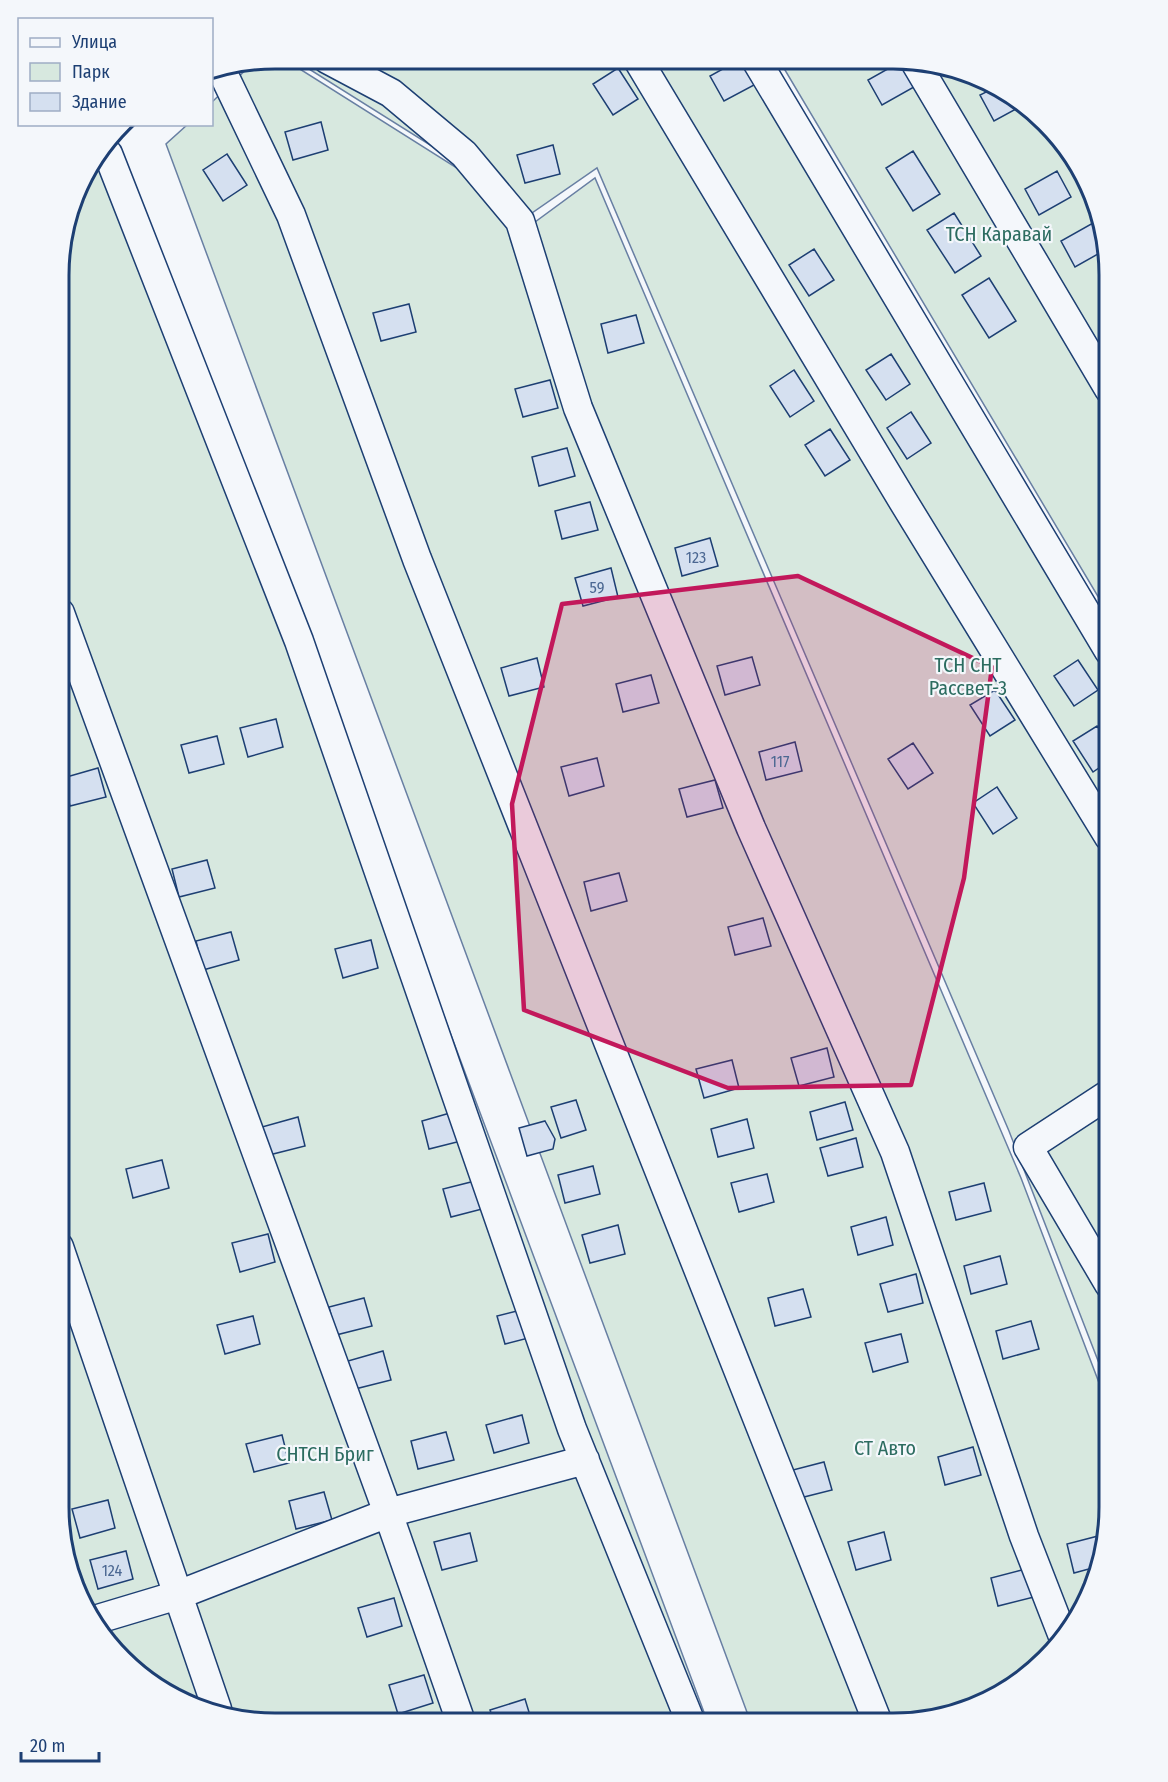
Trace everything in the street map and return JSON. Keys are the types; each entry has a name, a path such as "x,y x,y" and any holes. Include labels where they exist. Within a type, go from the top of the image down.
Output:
{"lane":[{"path":"346,69 391,93 464,153 520,221 578,408 751,828 895,1152 1024,1536 1060,1626"},
{"path":"643,69 909,512 1099,821"},
{"path":"761,69 1099,634"},
{"path":"921,71 1099,373"},
{"path":"223,76 291,215 417,559 874,1713"},
{"path":"104,161 298,641 585,1460 687,1713"},
{"path":"69,638 388,1513 458,1713"},
{"path":"1099,1101 1028,1147 1099,1267"},
{"path":"69,1276 215,1704"},
{"path":"102,1618 178,1595 388,1513 585,1460"}],"highlighted area":[{"path":"798,576 992,667 964,878 911,1085 728,1088 524,1010 512,804 562,604"}],"green space":[{"name":"СТ Авто","path":"262,69 300,69 457,168 520,233 595,178 1021,1178 1099,1383 1099,1520 1088,1573 1078,1598 1064,1621 1039,1653 996,1685 972,1697 933,1709 893,1713 747,1713 166,144 186,126 213,126 213,101 244,72"},
{"name":"ТСН СНТ Рассвет-3","path":"309,69 769,69 1099,620 1099,1363 1009,1131 597,168 516,224 459,163"},
{"name":"ТСН Каравай","path":"784,69 920,71 946,76 972,85 996,97 1039,129 1071,172 1088,209 1099,262 1099,598"},
{"name":"СНТСН Бриг","path":"114,147 126,165 704,1713 275,1713 222,1706 172,1685 129,1653 97,1610 80,1573 69,1520 69,275 76,222 97,172"}],"building":[{"path":"619,69 638,99 613,115 593,84"},
{"path":"723,69 748,69 756,84 724,101 710,76"},
{"path":"888,69 904,70 914,87 882,105 868,80"},
{"path":"986,92 1015,110 994,121 980,95"},
{"path":"321,122 328,150 293,160 285,132"},
{"path":"553,145 560,174 525,183 517,155"},
{"path":"913,151 940,194 913,211 886,168"},
{"path":"227,154 247,185 223,201 203,170"},
{"path":"1057,171 1071,197 1039,215 1025,189"},
{"path":"954,213 981,256 955,273 927,230"},
{"path":"1092,224 1098,254 1075,267 1061,241"},
{"path":"814,249 834,280 809,296 789,265"},
{"path":"989,278 1016,321 989,338 962,295"},
{"path":"409,304 416,332 381,341 373,313"},
{"path":"636,315 644,343 608,353 601,324"},
{"path":"891,354 910,384 886,400 866,370"},
{"path":"794,370 814,401 790,417 770,386"},
{"path":"550,380 558,408 523,417 515,389"},
{"path":"911,412 931,443 907,459 887,428"},
{"path":"830,429 850,460 825,476 805,445"},
{"path":"567,448 575,476 539,486 532,457"},
{"path":"590,502 598,530 562,539 555,511"},
{"path":"710,538 718,566 682,576 675,548"},
{"path":"611,568 618,597 583,606 575,578"},
{"path":"752,657 760,685 725,695 717,666"},
{"path":"537,658 544,687 509,696 501,668"},
{"path":"1078,660 1098,690 1074,706 1054,676"},
{"path":"651,675 659,703 623,712 616,684"},
{"path":"995,690 1015,720 990,736 970,705"},
{"path":"276,719 283,747 248,757 240,728"},
{"path":"1097,726 1099,729 1099,768 1093,772 1073,741"},
{"path":"217,736 224,764 189,773 181,745"},
{"path":"795,742 802,771 766,780 759,752"},
{"path":"913,743 933,773 908,789 888,759"},
{"path":"597,758 604,786 569,796 561,767"},
{"path":"98,768 106,797 70,806 69,776"},
{"path":"715,780 723,808 687,817 679,789"},
{"path":"997,787 1017,818 993,834 973,803"},
{"path":"207,860 215,888 179,897 172,869"},
{"path":"619,873 627,901 591,911 584,882"},
{"path":"763,918 771,946 735,955 728,927"},
{"path":"231,932 239,960 203,970 196,941"},
{"path":"371,940 378,968 343,978 335,949"},
{"path":"827,1048 834,1077 799,1086 791,1058"},
{"path":"732,1060 739,1088 704,1098 696,1069"},
{"path":"576,1100 586,1130 561,1138 551,1107"},
{"path":"845,1102 853,1130 817,1140 810,1112"},
{"path":"457,1111 465,1140 429,1149 422,1121"},
{"path":"298,1117 305,1146 269,1155 262,1127"},
{"path":"747,1119 754,1148 718,1157 711,1129"},
{"path":"545,1121 555,1139 553,1149 527,1156 519,1128"},
{"path":"856,1138 863,1167 828,1176 820,1148"},
{"path":"162,1160 169,1188 133,1198 126,1169"},
{"path":"593,1166 600,1194 565,1203 558,1175"},
{"path":"767,1174 774,1202 739,1212 731,1183"},
{"path":"479,1180 486,1208 451,1217 443,1189"},
{"path":"984,1183 991,1211 956,1220 949,1192"},
{"path":"886,1217 893,1245 858,1255 851,1227"},
{"path":"618,1225 625,1254 590,1263 582,1235"},
{"path":"268,1234 275,1262 240,1272 232,1243"},
{"path":"1000,1256 1007,1284 971,1294 964,1266"},
{"path":"916,1274 923,1303 888,1312 880,1284"},
{"path":"803,1289 811,1317 775,1326 768,1298"},
{"path":"364,1298 372,1326 336,1335 329,1307"},
{"path":"533,1307 540,1335 505,1344 497,1316"},
{"path":"253,1316 260,1344 225,1354 217,1325"},
{"path":"1031,1321 1039,1349 1003,1359 996,1331"},
{"path":"901,1334 908,1362 873,1372 865,1343"},
{"path":"383,1351 391,1380 355,1389 348,1361"},
{"path":"522,1415 529,1443 494,1453 486,1425"},
{"path":"446,1432 454,1460 418,1469 411,1441"},
{"path":"282,1435 289,1463 254,1472 246,1444"},
{"path":"973,1447 981,1475 945,1485 938,1457"},
{"path":"824,1462 832,1490 796,1499 789,1471"},
{"path":"324,1492 332,1520 296,1529 289,1501"},
{"path":"108,1500 115,1528 80,1538 72,1509"},
{"path":"884,1532 891,1560 856,1570 848,1542"},
{"path":"470,1533 477,1561 442,1570 434,1542"},
{"path":"1097,1536 1089,1569 1074,1573 1067,1544"},
{"path":"126,1551 133,1579 98,1589 90,1560"},
{"path":"1026,1569 1034,1597 998,1606 991,1578"},
{"path":"394,1598 402,1626 367,1637 358,1608"},
{"path":"424,1675 433,1703 398,1713 389,1685"},
{"path":"525,1699 529,1713 491,1713 490,1710"}]}
